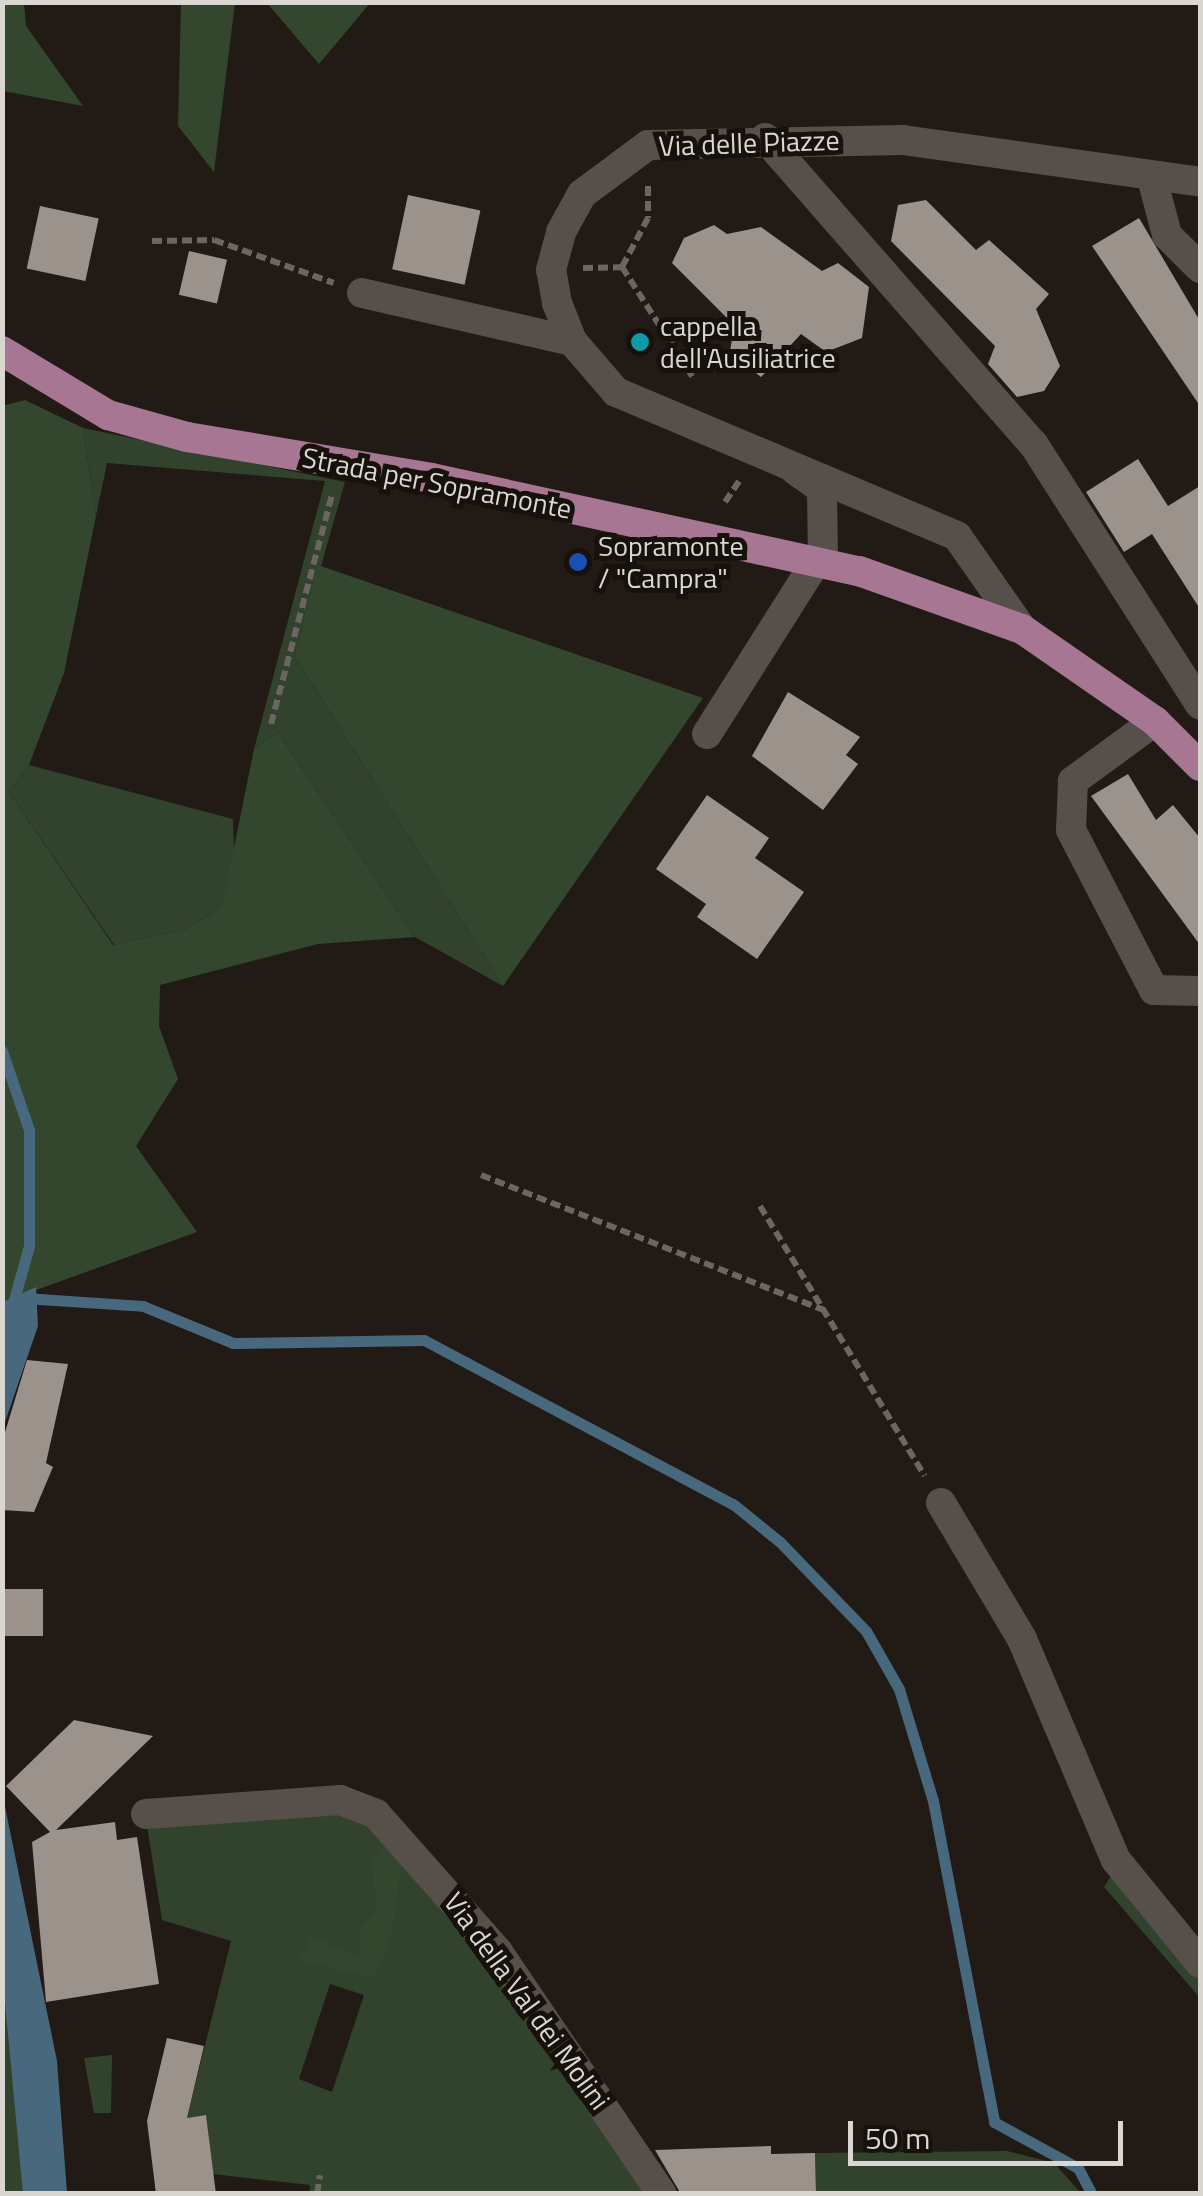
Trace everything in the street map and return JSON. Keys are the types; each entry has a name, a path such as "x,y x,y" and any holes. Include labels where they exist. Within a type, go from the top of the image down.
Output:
{"main road":[{"name":"Strada per Sopramonte","path":"2,351 108,416 820,561 1022,629 1155,721 1198,757"}],"street":[{"name":"Via delle Piazze","path":"1022,629 957,536 772,453 616,392 572,341 551,270 582,194 648,146 765,138 902,140 1153,182 1200,182"},
{"path":"765,138 782,168 806,179 1034,445 1200,706"},
{"path":"1153,182 1167,235 1200,268"},
{"path":"362,293 572,341"},
{"name":"Via delle Piazze","path":"772,453 822,489 820,561"},
{"path":"707,734 820,561"},
{"path":"1155,721 1073,782 1071,830 1154,990 1200,990"},
{"path":"941,1503 1022,1639 1116,1860 1200,1963"},
{"name":"Via della Val dei Molini","path":"146,1814 340,1800 376,1814 498,1952 662,2194"}],"path":[{"path":"648,218 622,267 692,376"},
{"path":"152,242 214,240 362,293"},
{"path":"271,724 341,463"},
{"path":"726,502 742,477"},
{"path":"481,1175 824,1310"},
{"path":"760,1206 941,1503"},
{"path":"318,2194 320,2174"}],"green space":[{"path":"2,3 24,3 26,26 83,106 3,91"},
{"path":"181,3 235,3 214,172 178,126"},
{"path":"267,3 370,3 319,64"},
{"path":"25,400 83,428 96,516 64,673 29,765 9,792 113,945 186,929 222,907 254,749 278,732 415,937 318,944 160,985 159,1026 178,1079 136,1146 197,1232 3,1302 2,406"},
{"path":"83,428 345,482 295,657 503,986 415,937 278,732 254,749 325,481 107,463 96,516"},
{"path":"318,565 703,698 503,986 295,657"},
{"path":"29,765 233,819 235,879 222,907 186,929 114,945 9,792"},
{"path":"322,1809 368,1824 477,1944 648,2193 310,2194 310,2185 213,2174 206,2115 187,2118 231,1941 162,1920 147,1826","holes":["330,1984 364,1995 332,2092 299,2079"]},
{"path":"384,1845 402,1860 392,1935 374,1978 299,1960 312,1937 359,1957 360,1927 377,1911 372,1861"},
{"path":"1112,1874 1200,1976 1200,1998 1104,1887"},
{"path":"2,1971 15,2040 23,2193 3,2193"},
{"path":"112,2055 111,2113 94,2113 84,2058"},
{"path":"1007,2151 1054,2163 1081,2193 816,2193 815,2153"}],"water":[{"path":"36,1287 38,1326 3,1428 3,1302"},
{"path":"2,1792 57,2061 67,2193 23,2193 2,1971"}],"building":[{"path":"408,195 480,210 465,285 392,269"},
{"path":"926,200 976,250 989,240 1049,294 1036,309 1060,366 1044,391 1017,397 988,364 995,346 891,241 898,205"},
{"path":"40,206 99,218 85,281 27,269"},
{"path":"1139,218 1200,321 1200,406 1092,246"},
{"path":"714,225 727,234 761,227 822,271 838,263 869,287 862,338 826,352 801,334 761,377 730,352 734,325 672,263 684,238"},
{"path":"189,251 227,260 217,304 179,295"},
{"path":"1138,459 1168,506 1200,486 1200,609 1152,534 1124,552 1086,492"},
{"path":"788,692 860,737 846,755 858,764 823,810 752,756"},
{"path":"1128,774 1156,820 1173,805 1200,838 1200,945 1091,796"},
{"path":"707,795 769,838 755,858 804,892 757,959 697,917 706,904 656,869"},
{"path":"27,1360 68,1364 46,1463 53,1467 34,1512 2,1510 2,1442"},
{"path":"3,1589 43,1589 43,1636 3,1636"},
{"path":"74,1720 153,1736 56,1830 115,1822 117,1840 137,1837 159,1984 46,2002 32,1842 50,1832 6,1786"},
{"path":"167,2038 204,2046 187,2118 206,2115 216,2194 156,2194 147,2121"},
{"path":"771,2146 771,2154 815,2153 816,2194 681,2194 655,2150"}],"waterway":[{"path":"2,1051 29,1130 29,1246 13,1303"},
{"path":"24,1298 143,1306 233,1343 424,1340 733,1504 780,1542 866,1631 899,1689 933,1801 994,2122 1078,2168 1092,2194"}],"place":[{"name":"cappella dell'Ausiliatrice","path":"640,342"},
{"name":"Sopramonte / \"Campra\"","path":"578,562"}]}
